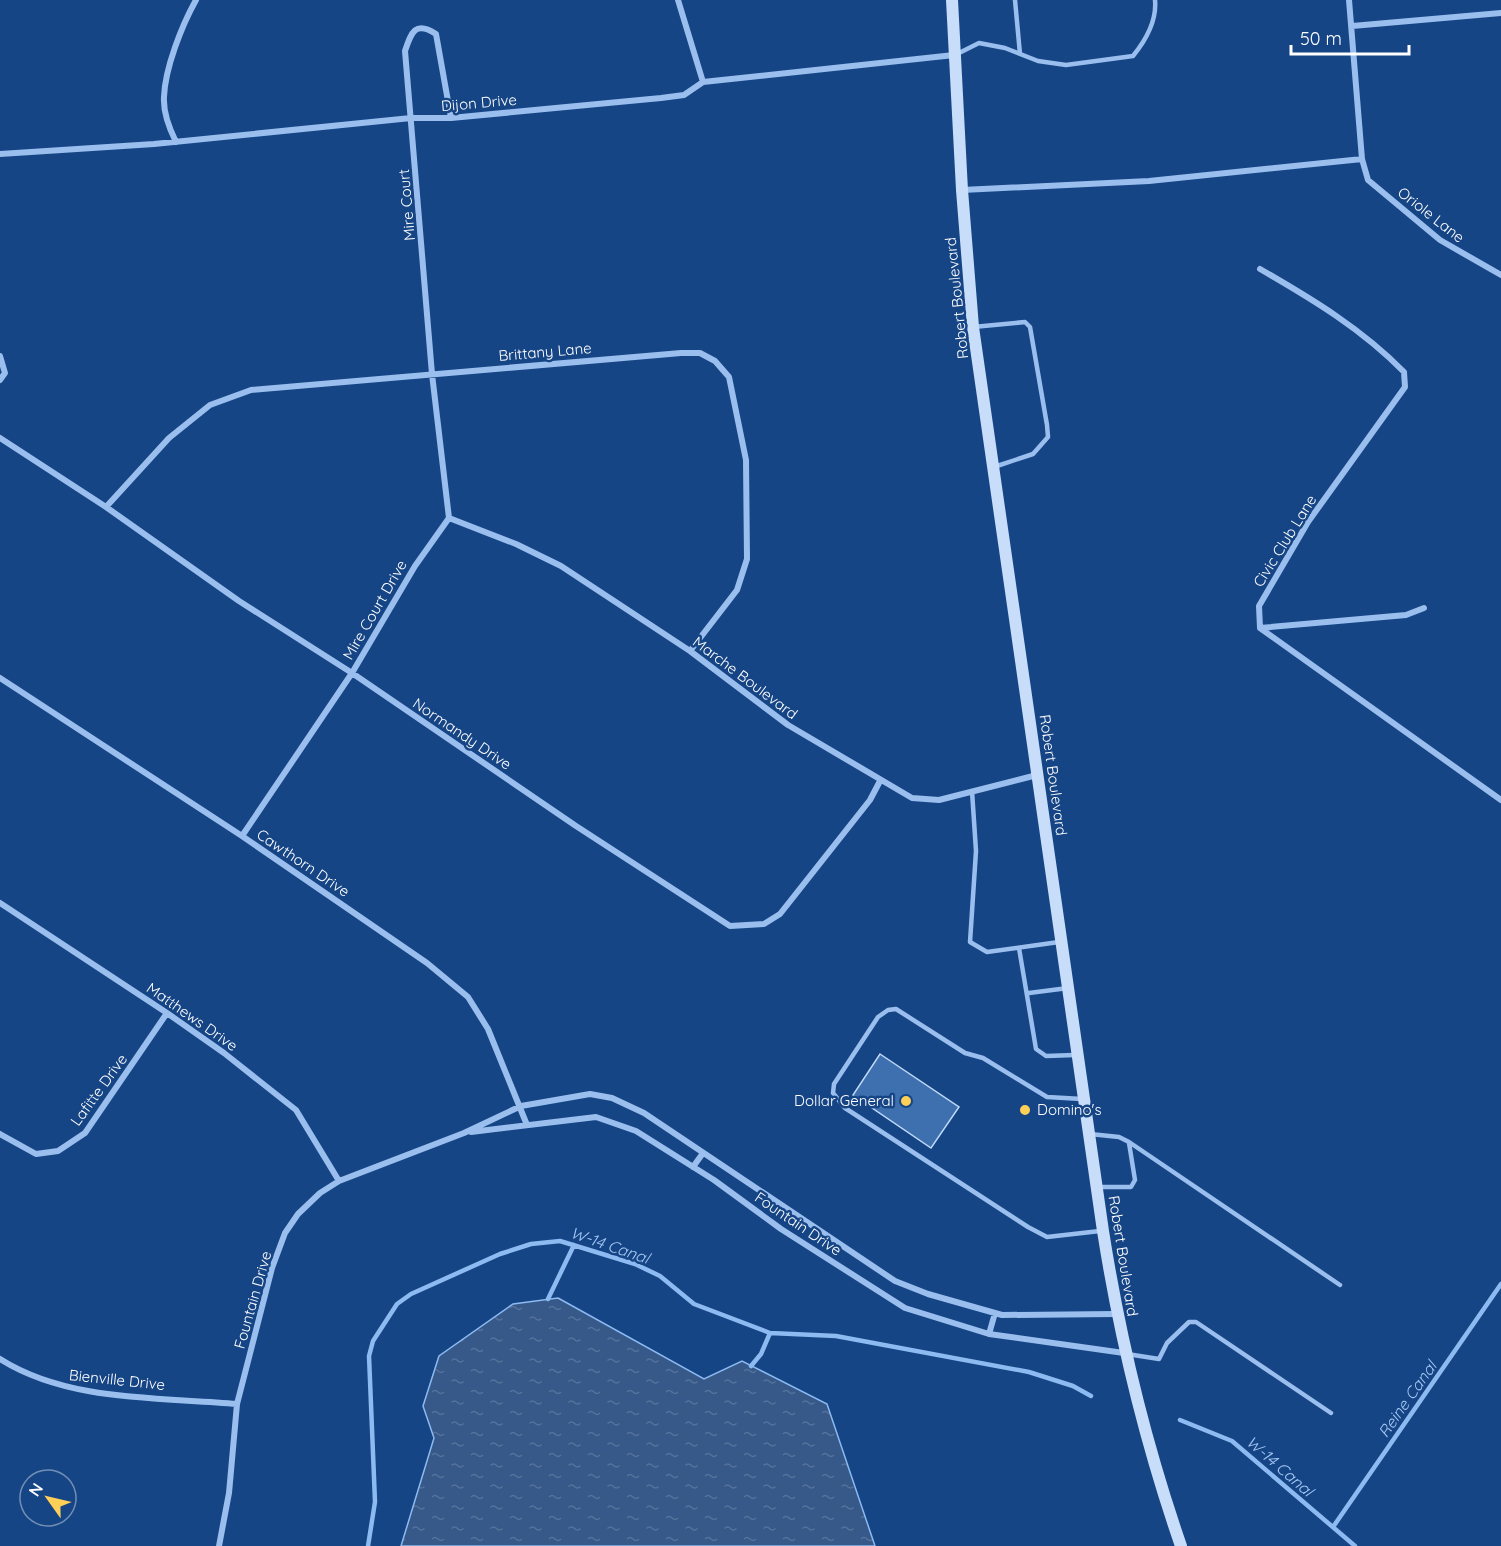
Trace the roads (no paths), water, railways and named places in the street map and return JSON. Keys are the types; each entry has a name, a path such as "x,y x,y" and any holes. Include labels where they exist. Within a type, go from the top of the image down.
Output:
{"main road":[{"name":"Robert Boulevard","path":"952,0 962,190 973,327 1103,1231 1124,1353 1158,1479 1181,1546"}],"street":[{"path":"176,142 167,122 164,97 180,35 196,0"},
{"path":"678,0 704,82"},
{"path":"962,190 1149,181 1362,159 1349,0"},
{"path":"1352,26 1501,13"},
{"name":"Mire Court","path":"432,374 405,51 411,34 418,28 426,28 436,34 451,118"},
{"name":"Dijon Drive","path":"0,154 176,142 411,118 451,118 684,95 704,82 955,55"},
{"name":"Oriole Lane","path":"1362,159 1368,180 1440,240 1501,275"},
{"name":"Civic Club Lane","path":"1260,270 1304,295 1375,343 1404,372 1405,387 1308,522 1259,606 1260,628"},
{"name":"Brittany Lane","path":"106,507 169,438 210,405 251,390 700,353 715,361 729,377 746,460 747,559 737,590 690,651"},
{"path":"0,356 5,373 0,380"},
{"path":"432,374 449,518"},
{"name":"Normandy Drive","path":"0,438 106,507 239,601 352,673 576,826 730,926 764,924 780,914 870,800 880,781"},
{"name":"Marche Boulevard","path":"449,518 516,544 561,566 690,651 788,725 912,798 939,800 1038,775"},
{"name":"Mire Court Drive","path":"242,836 352,673 415,566 449,518"},
{"path":"1260,628 1406,615 1424,608"},
{"path":"1260,628 1501,800"},
{"name":"Cawthorn Drive","path":"0,678 242,836 427,963 468,997 488,1029 527,1125"},
{"name":"Matthews Drive","path":"0,903 167,1013 296,1110 339,1181"},
{"name":"Lafitte Drive","path":"0,1134 36,1154 58,1151 85,1134 167,1013"},
{"name":"Fountain Drive","path":"219,1546 229,1493 237,1404 272,1268 285,1233 298,1214 320,1193 339,1181 464,1133 521,1107 590,1094 612,1098 644,1113 895,1281 928,1294 995,1313 1116,1314"},
{"name":"Fountain Drive","path":"464,1133 596,1117 636,1131 693,1167 781,1229 904,1308 989,1334 1124,1353"},
{"path":"693,1167 703,1153"},
{"path":"989,1334 995,1313"},
{"name":"Bienville Drive","path":"0,1359 25,1374 72,1390 237,1404"}],"lane":[{"path":"1015,0 1020,54"},
{"path":"955,55 979,43 1038,61 1066,65 1133,56 1146,41 1156,10 1155,0"},
{"path":"973,327 1025,322 1030,327 1047,425 1048,437 1034,454 993,467"},
{"path":"972,791 976,850 970,942 987,952 1062,941"},
{"path":"1019,948 1029,993 1035,1049 1046,1056 1078,1054"},
{"path":"1029,993 1069,988"},
{"path":"1085,1099 1047,1097 983,1058 965,1053 896,1009 888,1010 878,1017 834,1084 832,1093 844,1108 1047,1237 1103,1231"},
{"path":"1090,1134 1119,1137 1129,1142 1340,1285"},
{"path":"1098,1187 1131,1187 1135,1180 1129,1142"},
{"path":"1124,1353 1159,1359 1167,1342 1189,1322 1196,1322 1332,1413"}],"water":[{"path":"558,1298 704,1379 742,1361 827,1404 875,1546 401,1546 434,1438 423,1406 439,1356 513,1304"}],"waterway":[{"name":"W-14 Canal","path":"368,1546 375,1502 369,1356 373,1341 397,1304 411,1294 500,1254 531,1244 560,1241 635,1264 660,1276 694,1304 770,1333 836,1336 1029,1372 1073,1386 1091,1396"},
{"path":"548,1299 574,1245"},
{"name":"Reine Canal","path":"1333,1527 1501,1284"},
{"path":"751,1366 761,1354 770,1333"},
{"name":"W-14 Canal","path":"1180,1420 1232,1441 1355,1546"}],"place":[{"name":"Dollar General","path":"906,1101"},
{"name":"Domino's","path":"1025,1110"}]}
